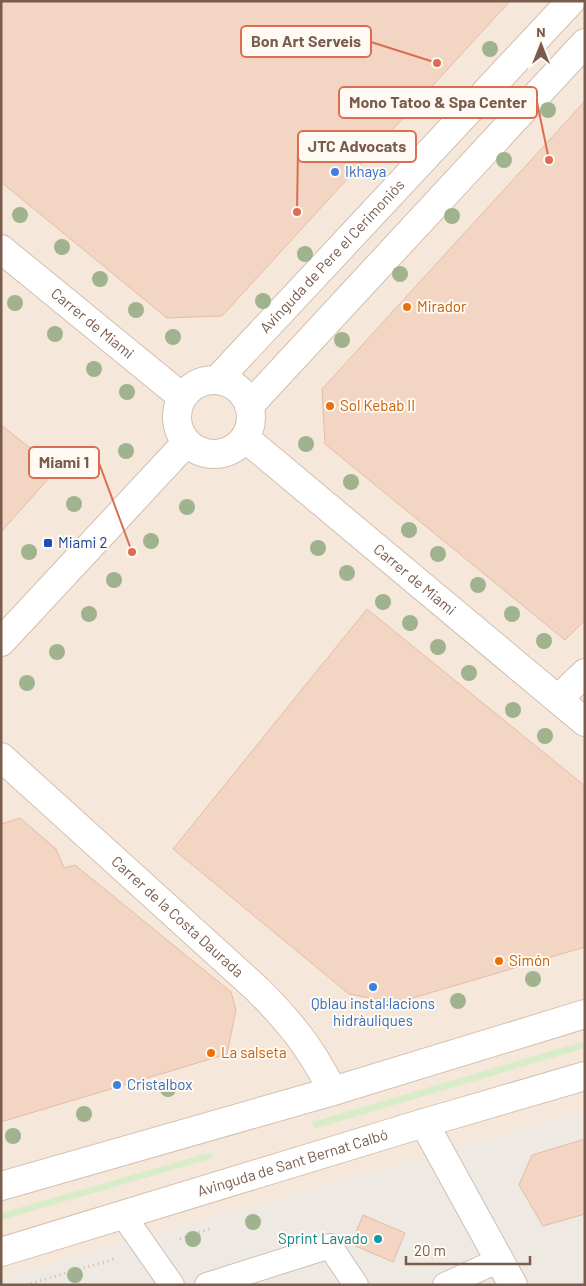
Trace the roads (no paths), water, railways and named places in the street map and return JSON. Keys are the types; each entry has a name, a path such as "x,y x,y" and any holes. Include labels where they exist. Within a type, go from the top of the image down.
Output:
{"street":[{"name":"Avinguda de Pere el Cerimoniós","path":"217,380 570,1"},
{"path":"249,406 585,43"},
{"name":"Carrer de Miami","path":"1,249 182,397"},
{"path":"207,380 217,380 228,382 245,396 251,417 250,428 245,438 228,452 216,455 195,450 186,443 180,433 176,420 182,397 189,389 207,380"},
{"name":"Carrer de Miami","path":"245,438 585,722"},
{"path":"1,642 186,443"},
{"path":"558,699 585,673"},
{"name":"Carrer de la Costa Daurada","path":"1,757 258,990 297,1033 323,1073 332,1091"},
{"path":"1,1186 332,1091 585,1014"},
{"name":"Avinguda de Sant Bernat Calbó","path":"1,1252 585,1076"},
{"path":"424,1123 513,1285"}],"lane":[{"path":"123,1215 172,1285"},
{"path":"207,1285 330,1246 356,1285"},
{"path":"445,1285 499,1260"}],"place":[{"name":"Bon Art Serveis","path":"437,63"},
{"name":"Mono Tatoo & Spa Center","path":"549,160"},
{"name":"Ikhaya","path":"335,172"},
{"name":"JTC Advocats","path":"297,212"},
{"name":"Mirador","path":"407,307"},
{"name":"Sol Kebab II","path":"330,406"},
{"name":"Miami 2","path":"48,543"},
{"name":"Miami 1","path":"132,552"},
{"name":"Simón","path":"499,961"},
{"name":"Qblau instal·lacions hidràuliques","path":"373,987"},
{"name":"La salseta","path":"211,1053"},
{"name":"Cristalbox","path":"117,1085"},
{"name":"Sprint Lavado","path":"378,1239"}]}
